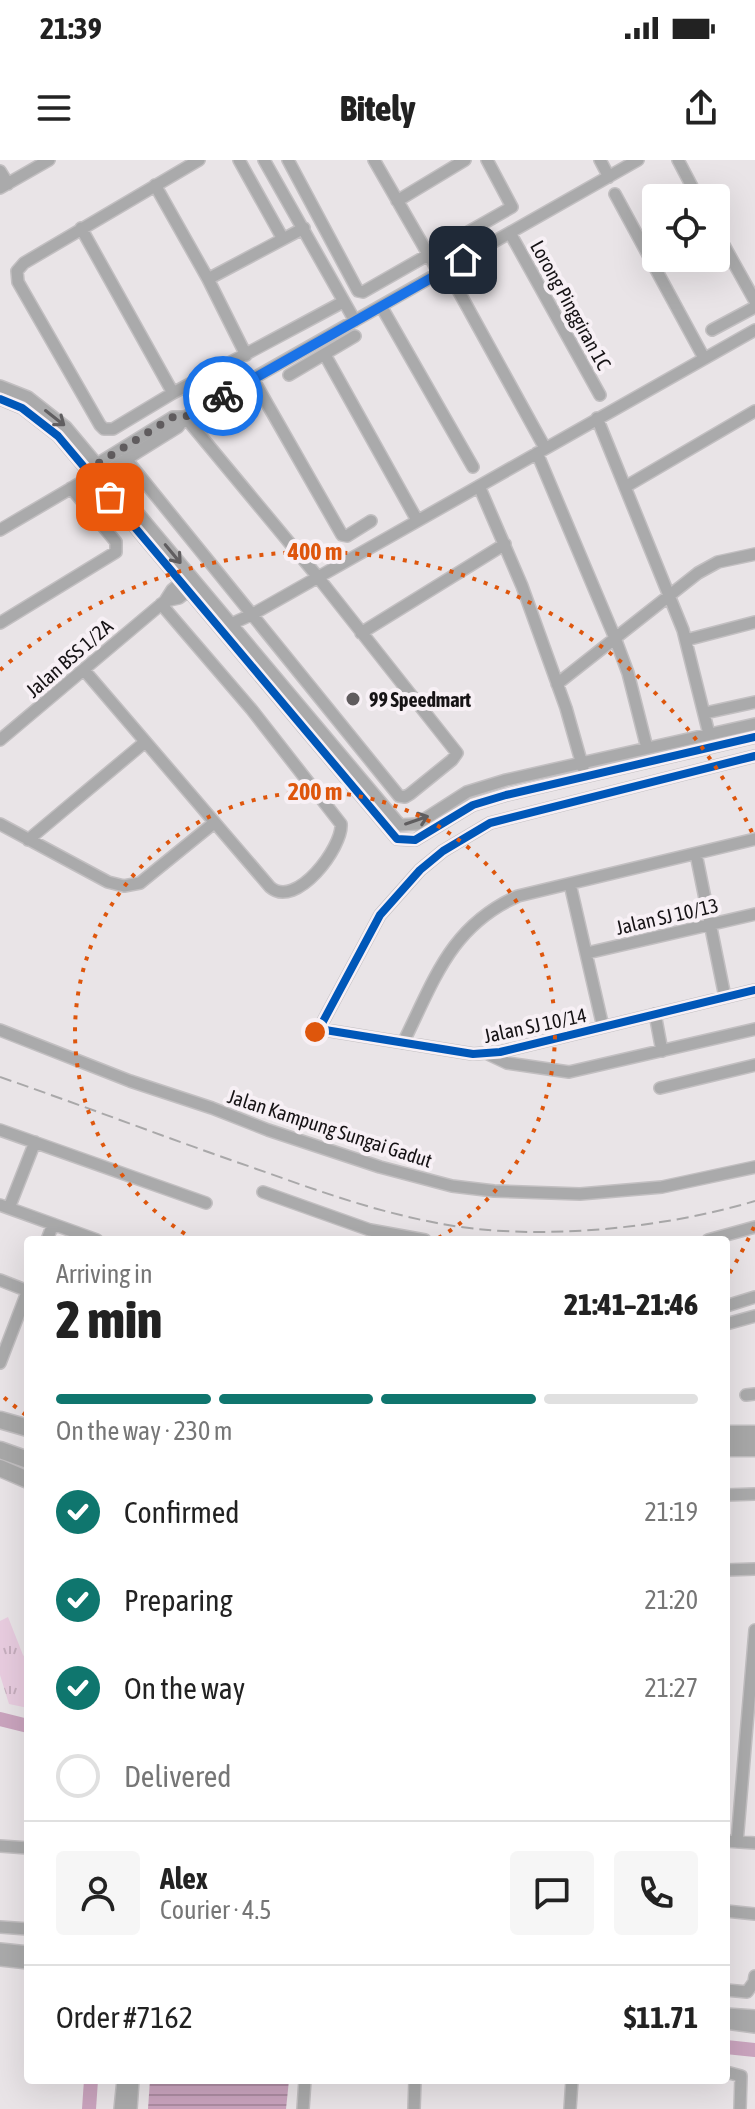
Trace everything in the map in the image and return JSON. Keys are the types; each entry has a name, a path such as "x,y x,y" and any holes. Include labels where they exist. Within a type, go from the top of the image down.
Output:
{"highway":[{"path":"0,1420 24,1427"},
{"path":"730,1434 755,1434"},
{"path":"0,1440 24,1449"},
{"path":"730,1448 755,1448"},
{"path":"0,1450 24,1459"},
{"path":"0,1468 24,1478"}],"street":[{"path":"0,171 4,186 49,160"},
{"path":"199,160 81,228 24,263 17,271 18,282 104,429 113,429 173,393 343,302"},
{"path":"239,160 283,239"},
{"path":"264,160 355,321"},
{"path":"288,160 358,291 368,290 512,207 487,160"},
{"path":"374,160 439,273"},
{"path":"397,201 450,164 465,160"},
{"path":"600,160 609,177"},
{"path":"98,471 130,464 178,427 185,417 638,160"},
{"path":"678,160 691,184"},
{"path":"155,185 246,355"},
{"path":"615,194 704,358"},
{"path":"81,228 173,393"},
{"path":"208,279 304,228"},
{"name":"Lorong Pinggiran 1C","path":"510,233 600,395"},
{"path":"730,256 755,301"},
{"path":"453,281 541,451 628,673 647,748"},
{"path":"381,306 473,467"},
{"path":"712,330 755,307"},
{"path":"231,624 755,330"},
{"path":"289,375 355,336"},
{"path":"325,355 417,520"},
{"path":"253,379 342,535 347,536 371,521"},
{"path":"0,386 28,397 66,427 98,471 397,839 415,840 473,805 755,737"},
{"path":"0,399 22,408 58,436 129,502 189,583 231,624 400,825 417,824 467,792 506,780 755,724"},
{"path":"625,487 755,411"},
{"path":"0,530 98,471 173,417 185,417"},
{"path":"130,464 399,796 405,797 434,776 457,753 317,576 185,417"},
{"path":"597,418 686,640 709,734"},
{"path":"129,502 130,464"},
{"path":"479,486 505,544 557,684 585,776"},
{"path":"0,623 116,552 116,542 71,488"},
{"path":"361,633 505,544"},
{"path":"557,684 668,594 709,566 755,554"},
{"path":"84,670 270,887 276,892 288,893 309,880 338,843 341,824 163,602 179,598 189,583"},
{"name":"Jalan BSS 1/2A","path":"0,740 163,602"},
{"path":"686,640 755,622"},
{"path":"705,713 755,702"},
{"path":"28,840 145,742"},
{"name":"Jalan SJ 10/14","path":"755,756 490,823 443,851 420,870 380,915 319,1029 473,1054 488,1053 755,990"},
{"path":"0,824 108,882 124,886 140,883 214,823"},
{"path":"403,1043 442,966 461,936 494,907 518,896 755,839"},
{"path":"696,854 725,997"},
{"path":"570,884 603,1027"},
{"name":"Jalan SJ 10/13","path":"587,953 755,914"},
{"path":"655,1014 662,1051"},
{"path":"488,1053 494,1059 507,1063 569,1072 755,1029"},
{"name":"Jalan Kampung Sungai Gadut","path":"0,1030 50,1052 94,1065 268,1130 406,1175 452,1186 580,1194 662,1187 755,1167"},
{"path":"660,1088 755,1065"},
{"path":"0,1130 206,1203"},
{"path":"35,1142 5,1206 86,1236"},
{"path":"263,1192 369,1235"},
{"path":"48,1236 53,1224"},
{"path":"722,1236 755,1227"},
{"path":"0,1280 24,1289"},
{"path":"730,1305 755,1297"},
{"path":"0,1363 24,1300"},
{"path":"730,1323 755,1316"},
{"path":"730,1495 755,1494"},
{"path":"730,1570 755,1569"},
{"path":"755,1630 731,1841 755,1843"},
{"path":"0,1846 24,1848"},
{"path":"730,1911 755,1914"},
{"path":"0,1927 24,1929"},
{"path":"0,1949 24,1952"},
{"path":"0,1960 24,1963"},
{"path":"730,1990 747,1992 755,1976"},
{"path":"730,2014 755,2016"},
{"path":"730,2024 755,2027"},
{"path":"730,2073 741,2076 740,2109"},
{"path":"120,2109 123,2084"},
{"path":"131,2109 133,2084"},
{"path":"303,2109 305,2084"},
{"path":"414,2109 415,2084"},
{"path":"570,2109 572,2084"}],"green space":[{"path":"8,1617 24,1656 24,1707 9,1704 0,1675 0,1621"}],"shaded area":[{"path":"150,2084 289,2084 286,2109 148,2109"}],"waterway":[{"path":"0,1719 24,1725"},
{"path":"730,2047 755,2050"},
{"path":"89,2109 91,2084"}],"railway":[{"path":"0,1077 320,1191 437,1223 514,1232 597,1230 679,1219 755,1201"}],"cycle path":[{"path":"0,399 22,408 58,436 397,839 415,840 473,805 506,795 755,737"},
{"path":"755,756 490,823 443,851 420,870 380,915 319,1029 473,1054 500,1052 755,990"}],"way so far":[{"path":"110,497 92,476 97,464 173,417 185,417 223,396"}],"place":[{"name":"99 Speedmart","path":"353,699"}],"route":[{"path":"223,396 463,260"}]}
